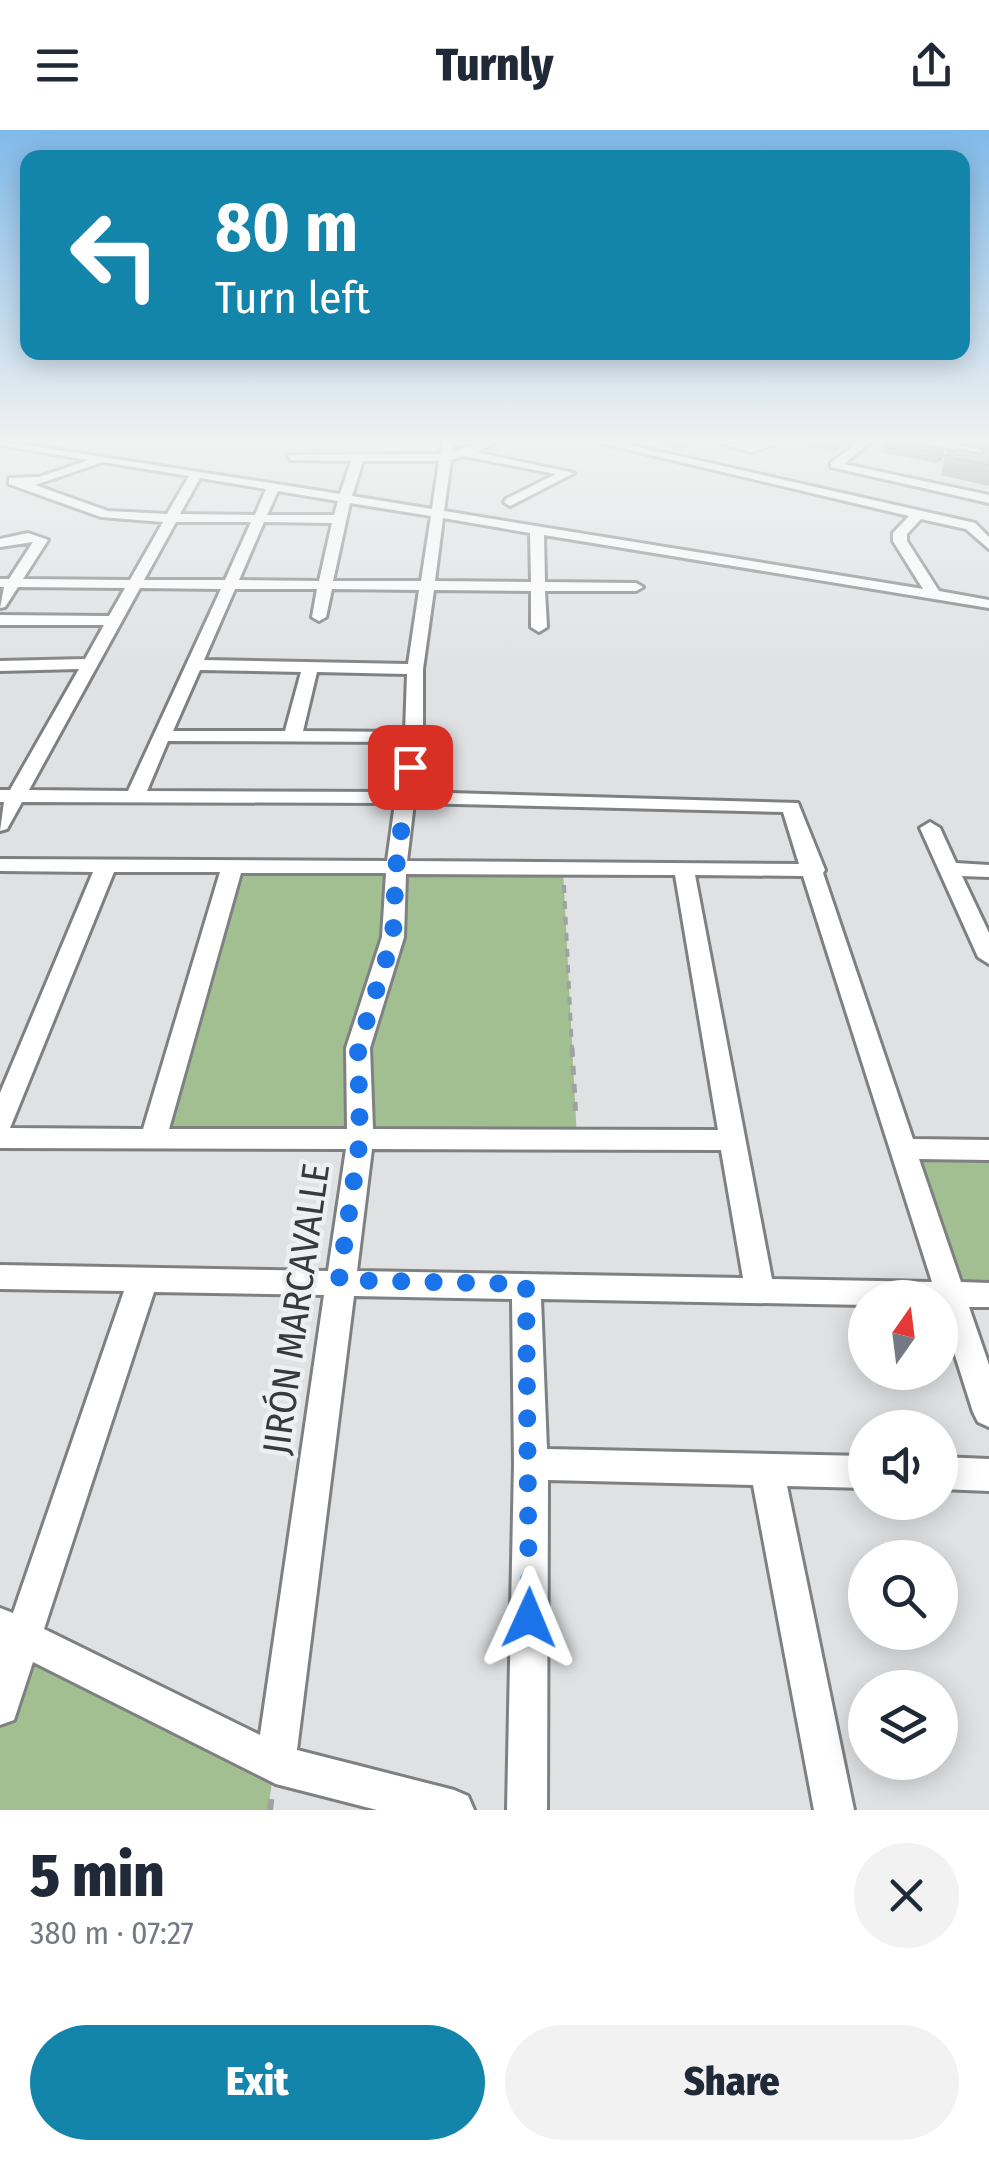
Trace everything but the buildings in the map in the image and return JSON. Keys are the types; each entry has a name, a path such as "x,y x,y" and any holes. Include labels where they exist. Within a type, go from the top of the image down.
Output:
{"street":[{"path":"0,825 8,796 90,664 170,519"},
{"path":"136,796 258,519"},
{"path":"319,617 339,519"},
{"name":"JIRÓN MARCAVALLE","path":"276,1764 360,1139 358,1048 393,937 396,868 414,737 415,669 439,519"},
{"path":"473,519 989,604"},
{"path":"912,519 900,533 900,541 935,597"},
{"path":"940,519 976,528 989,545"},
{"path":"538,530 538,627"},
{"path":"0,543 28,537 40,540 7,583 0,604"},
{"path":"7,583 636,586"},
{"path":"0,620 114,622"},
{"path":"0,666 90,664"},
{"path":"193,665 415,669"},
{"path":"293,736 310,668"},
{"path":"163,736 414,737"},
{"path":"8,796 407,797 791,807 815,870 945,1280"},
{"path":"930,828 989,956"},
{"path":"0,865 815,870"},
{"path":"0,1123 106,866"},
{"path":"152,1138 232,866"},
{"path":"684,869 759,1288"},
{"path":"948,869 989,871"},
{"path":"0,1138 733,1140"},
{"path":"904,1150 989,1150"},
{"path":"0,1276 848,1291"},
{"path":"0,1706 12,1632 144,1278"},
{"path":"526,1284 531,1464 526,1810"},
{"path":"958,1295 989,1296"},
{"path":"958,1319 989,1412"},
{"path":"531,1464 848,1471"},
{"path":"767,1469 834,1810"},
{"path":"958,1474 989,1475"},
{"path":"12,1632 276,1764 454,1810"}],"path":[{"path":"563,868 576,1140"}],"green space":[{"path":"232,867 563,869 577,1140 153,1139"},
{"path":"904,1149 989,1150 989,1295 958,1295 958,1280 945,1280"},
{"path":"23,1642 274,1768 268,1810 0,1810 0,1711"}],"route":[{"path":"410,767 396,868 393,937 358,1048 360,1139 339,1280 526,1284 531,1464 529,1618"}]}
